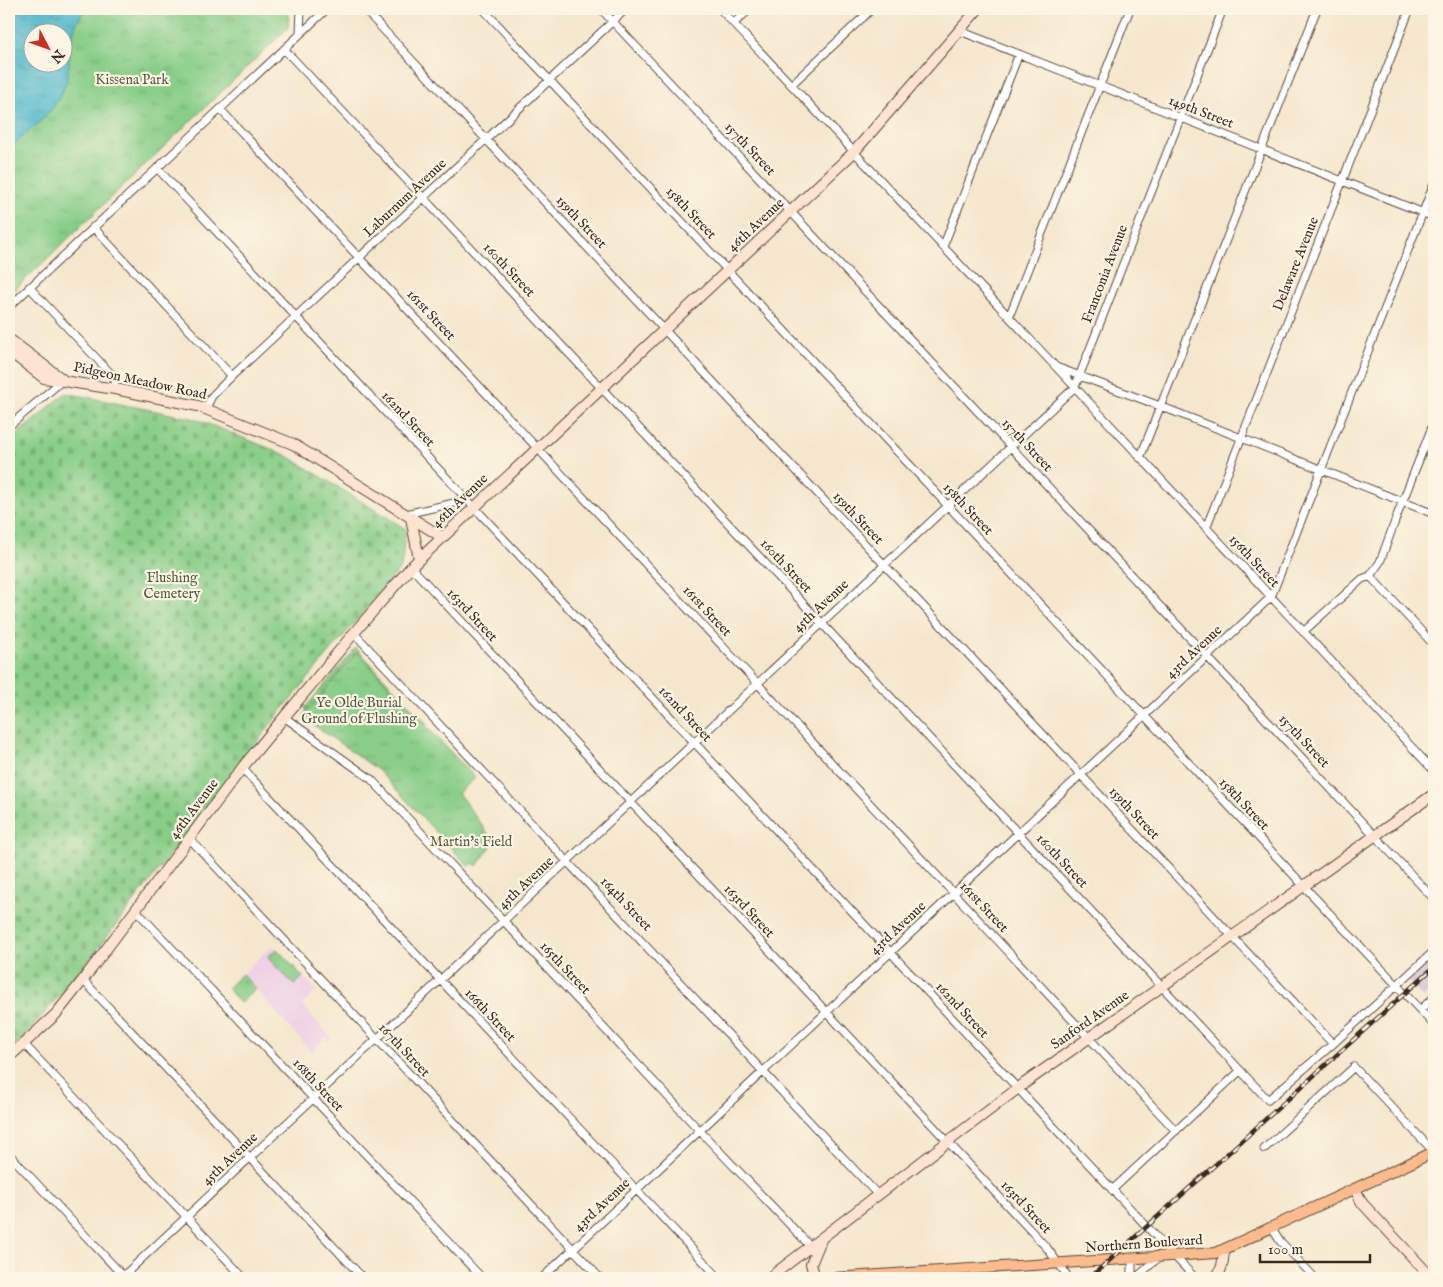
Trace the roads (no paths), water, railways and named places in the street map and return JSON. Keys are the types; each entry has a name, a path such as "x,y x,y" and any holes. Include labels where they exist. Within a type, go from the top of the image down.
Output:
{"main road":[{"name":"Northern Boulevard","path":"833,1278 963,1274 1059,1264 1216,1253 1434,1152"}],"street":[{"path":"300,34 301,9"},
{"path":"9,308 327,9"},
{"name":"159th Street","path":"364,9 1333,1044"},
{"name":"158th Street","path":"483,9 1434,1025"},
{"name":"157th Street","path":"601,9 1434,899"},
{"name":"Laburnum Avenue","path":"206,408 212,396 232,376 626,9"},
{"name":"156th Street","path":"720,9 1434,771"},
{"path":"734,24 750,9"},
{"path":"791,85 872,9"},
{"name":"46th Avenue","path":"9,1057 56,1014 242,768 354,633 411,567 442,537 470,503 537,448 854,152 978,9"},
{"path":"1009,317 1130,9"},
{"name":"Franconia Avenue","path":"947,505 1075,387 1223,9"},
{"path":"1140,458 1317,9"},
{"name":"Delaware Avenue","path":"1206,528 1410,9"},
{"name":"149th Street","path":"960,30 1434,217"},
{"name":"160th Street","path":"284,49 1268,1100 1333,1044"},
{"path":"943,247 1019,54"},
{"name":"161st Street","path":"220,109 1176,1131"},
{"name":"162nd Street","path":"157,168 1195,1278"},
{"path":"1271,597 1434,184"},
{"path":"93,227 232,376"},
{"path":"30,287 110,372 115,378 115,389"},
{"path":"9,339 63,380"},
{"path":"9,352 44,378 63,380"},
{"name":"156th Street","path":"1056,367 1434,514"},
{"name":"Pidgeon Meadow Road","path":"9,426 63,380 206,408 293,444 442,537"},
{"path":"1304,632 1362,579 1370,576 1380,562 1434,422"},
{"path":"419,559 408,516 470,503"},
{"name":"45th Avenue","path":"123,1278 947,505"},
{"name":"163rd Street","path":"411,567 1047,1248 1065,1276"},
{"path":"1370,576 1434,644"},
{"name":"43rd Avenue","path":"542,1278 1271,597"},
{"name":"164th Street","path":"354,633 878,1195"},
{"name":"165th Street","path":"284,717 372,779 700,1131 813,1249"},
{"name":"166th Street","path":"242,768 719,1278"},
{"name":"Sanford Avenue","path":"769,1278 813,1249 821,1240 878,1195 1018,1088 1434,794"},
{"name":"167th Street","path":"189,838 600,1278"},
{"name":"168th Street","path":"136,909 482,1278"},
{"path":"1333,1044 1434,951"},
{"path":"83,980 363,1278"},
{"path":"1420,1010 1434,997"},
{"path":"24,1044 244,1278"},
{"path":"1264,1150 1354,1067 1434,1152"},
{"path":"1112,1190 1240,1071"},
{"path":"9,1154 123,1278"},
{"path":"1355,1189 1362,1203 1432,1278"},
{"path":"1272,1228 1280,1241 1315,1278"},
{"path":"813,1249 811,1264 815,1278"},
{"path":"1214,1278 1219,1274 1222,1267 1224,1250"},
{"path":"1136,1278 1159,1257"},
{"path":"1132,1259 1132,1278"}],"water":[{"path":"9,9 86,9 75,26 72,40 72,22 22,22 22,72 68,72 66,82 57,102 43,119 9,148"}],"railway":[{"path":"1090,1278 1434,967"}],"park label":[{"name":"Kissena Park","path":"132,80"},
{"name":"Flushing Cemetery","path":"172,586"},
{"name":"Ye Olde Burial Ground of Flushing","path":"359,712"},
{"name":"Martin's Field","path":"471,842"}]}
